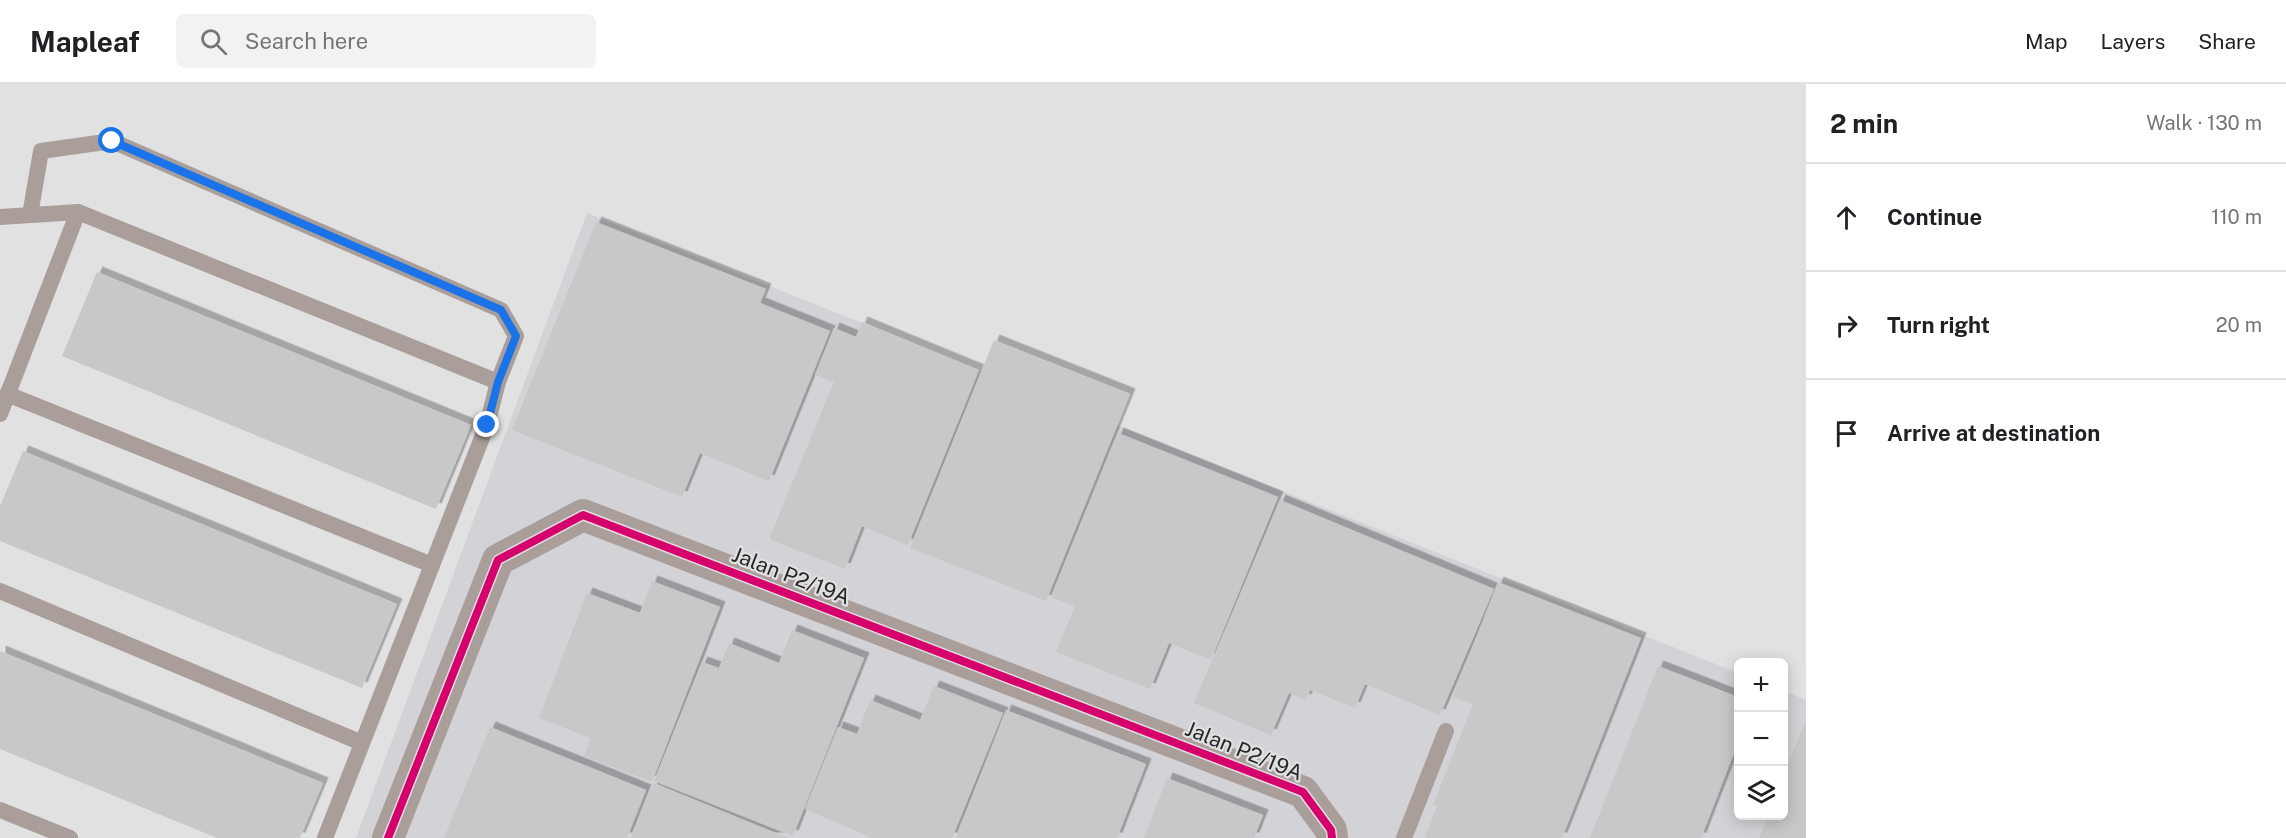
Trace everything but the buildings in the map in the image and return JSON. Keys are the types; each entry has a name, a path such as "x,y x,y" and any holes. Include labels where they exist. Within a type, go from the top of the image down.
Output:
{"street":[{"name":"Jalan P2/19A","path":"388,838 498,560 583,515 1303,792 1331,830 1332,838"}],"lane":[{"path":"30,215 41,151 112,141 501,310 516,336 498,382 487,425 325,838"},
{"path":"0,414 78,212"},
{"path":"0,217 78,212 498,382"},
{"path":"7,394 432,564"},
{"path":"0,591 362,743"},
{"path":"1404,838 1446,731"},
{"path":"0,810 70,838"}],"shaded area":[{"path":"587,213 1734,671 1734,820 1788,820 1788,693 1806,700 1806,838 356,838"}],"cycle path":[{"path":"388,838 498,560 583,515 1303,792 1331,830 1332,838"}],"route":[{"path":"112,141 501,310 516,336 498,382 487,425"}]}
